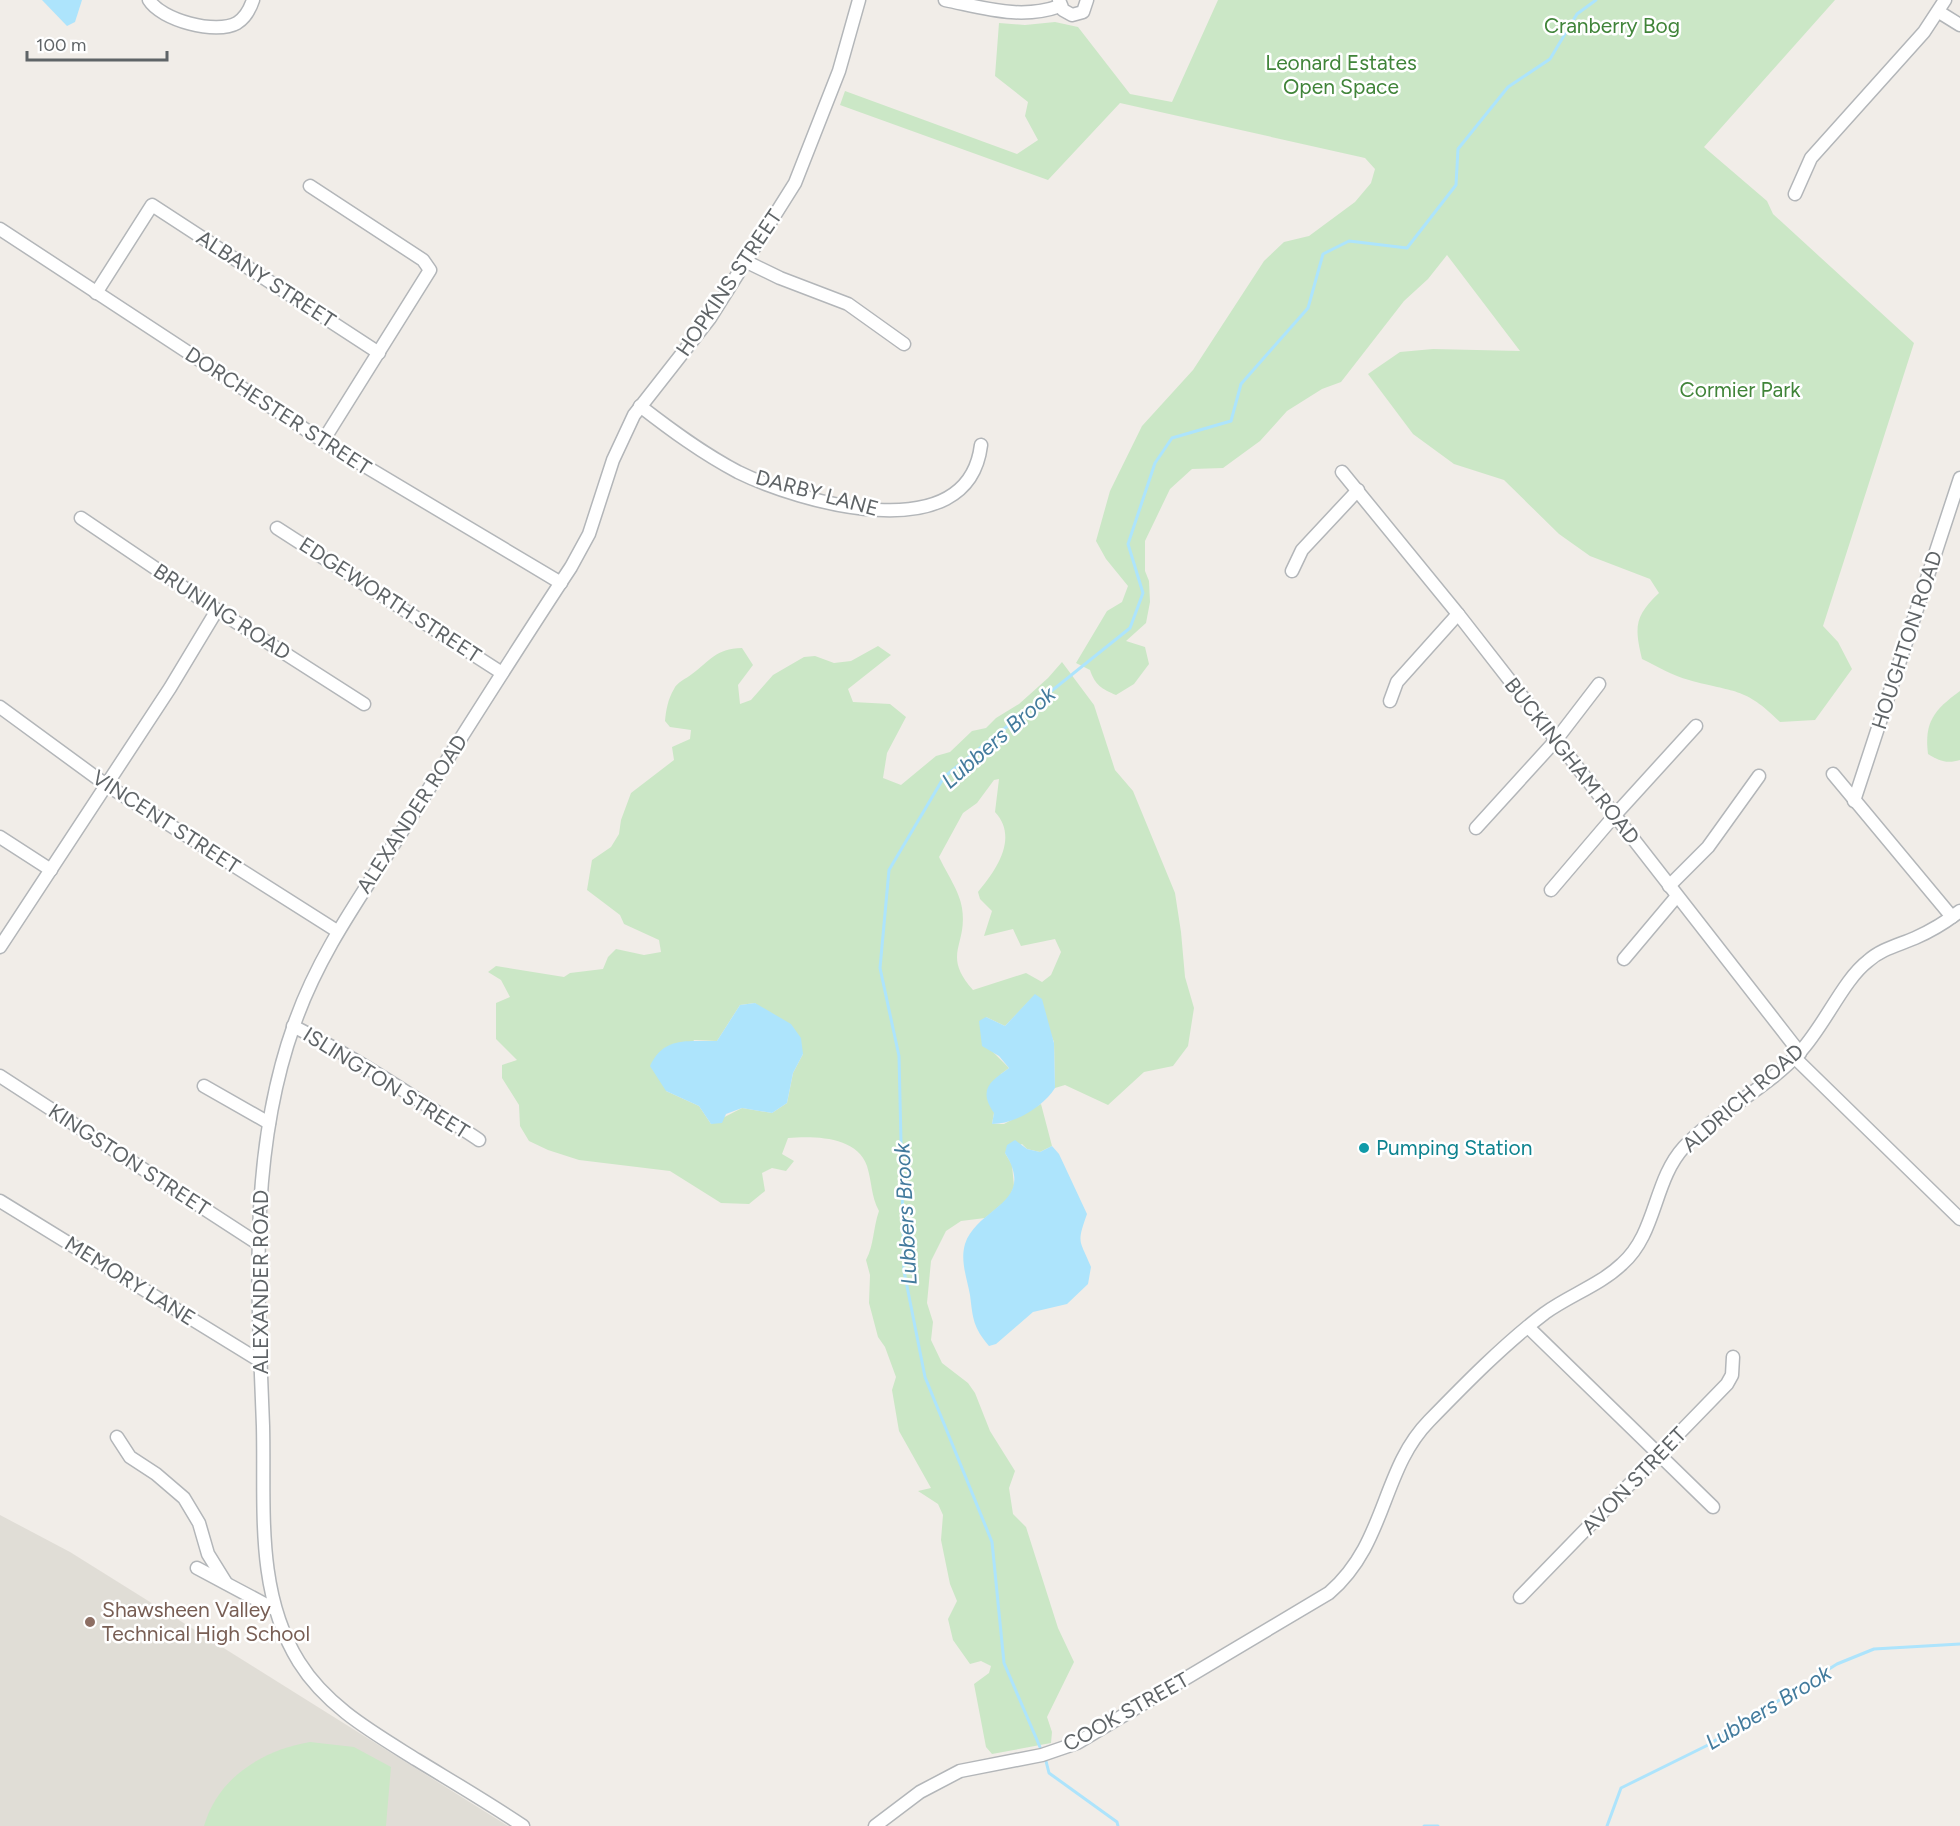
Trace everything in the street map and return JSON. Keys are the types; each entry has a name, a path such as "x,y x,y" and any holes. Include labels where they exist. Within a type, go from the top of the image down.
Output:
{"street":[{"path":"149,0 157,9 172,18 223,27 242,19 253,0"},
{"name":"HOPKINS STREET","path":"577,556 599,509 618,448 640,406 700,332 785,201 802,168 839,71 859,0"},
{"path":"945,0 1020,14 1041,12 1060,3 1067,14 1075,15 1084,9 1087,0"},
{"path":"1796,194 1811,158 1939,12 1945,0"},
{"path":"1939,12 1960,25"},
{"path":"310,186 423,260 429,267 428,276 323,441"},
{"name":"ALBANY STREET","path":"96,293 152,205 379,353"},
{"name":"DORCHESTER STREET","path":"0,229 323,441 561,583"},
{"path":"747,262 780,278 848,304 904,344"},
{"name":"DARBY LANE","path":"640,406 703,453 741,473 800,493 874,511 899,512 942,501 972,475 979,463 981,445"},
{"name":"BUCKINGHAM ROAD","path":"1342,472 1458,614 1615,815 1797,1056 1960,1219"},
{"name":"HOUGHTON ROAD","path":"1854,801 1960,478"},
{"path":"1292,571 1302,550 1358,490"},
{"name":"BRUNING ROAD","path":"81,518 217,610 364,704"},
{"name":"EDGEWORTH STREET","path":"277,528 502,673"},
{"name":"ALEXANDER ROAD","path":"523,1826 391,1743 336,1705 300,1663 274,1609 265,1539 257,1243 270,1123 293,1026 337,931 577,556"},
{"path":"0,947 170,688 217,610"},
{"path":"1390,701 1396,682 1458,614"},
{"path":"1476,828 1556,740 1599,684"},
{"name":"VINCENT STREET","path":"0,707 105,784 337,931"},
{"path":"1551,890 1696,726"},
{"path":"1833,774 1854,801 1956,914"},
{"path":"1624,959 1759,776"},
{"path":"0,837 51,870"},
{"name":"ALDRICH ROAD","path":"1336,1586 1350,1572 1367,1547 1403,1461 1417,1435 1528,1327 1555,1306 1623,1264 1641,1240 1662,1179 1678,1155 1697,1135 1797,1056 1826,1019 1863,964 1878,953 1926,933 1956,914"},
{"name":"ISLINGTON STREET","path":"293,1026 327,1043 479,1140"},
{"name":"KINGSTON STREET","path":"0,1076 257,1243"},
{"path":"204,1086 270,1123"},
{"name":"MEMORY LANE","path":"0,1201 260,1361"},
{"path":"1528,1327 1713,1508"},
{"name":"AVON STREET","path":"1520,1598 1659,1457 1729,1381 1733,1357"},
{"path":"117,1437 130,1457 156,1474 184,1498 199,1523 208,1554 226,1583"},
{"path":"197,1568 274,1609"},
{"name":"COOK STREET","path":"875,1826 920,1792 960,1771 1042,1755 1077,1743 1213,1664 1336,1586"}],"shaded area":[{"name":"Shawsheen Valley Technical High School","path":"0,1515 70,1552 508,1826 0,1826"}],"green space":[{"path":"1218,0 1835,0 1704,147 1767,201 1773,214 1914,343 1823,626 1838,642 1852,669 1815,720 1780,722 1768,710 1747,696 1683,678 1642,659 1638,638 1639,622 1645,608 1659,593 1650,579 1590,556 1559,534 1504,480 1454,464 1413,434 1368,374 1400,352 1433,349 1520,351 1447,255 1428,279 1404,301 1341,382 1322,389 1287,411 1260,441 1223,468 1192,469 1170,489 1145,541 1145,571 1149,581 1150,602 1146,623 1126,641 1145,647 1149,664 1134,684 1116,695 1100,686 1090,670 1076,663 1107,611 1122,602 1128,586 1106,559 1096,541 1110,491 1142,426 1193,370 1264,261 1284,242 1309,236 1355,202 1371,183 1375,169 1365,158 1120,103 1048,180 840,105 845,91 1017,154 1038,140 1025,116 1028,102 995,76 999,23 1025,25 1055,22 1078,27 1130,94 1172,102"},
{"path":"878,646 891,655 848,689 853,702 890,704 906,717 887,753 883,778 901,785 936,756 950,752 972,731 986,728 996,718 1019,704 1062,662 1094,705 1115,770 1133,791 1175,893 1185,977 1194,1008 1188,1046 1173,1066 1144,1072 1108,1105 1065,1085 1055,1088 1054,1042 1035,995 1005,1026 986,1017 989,1048 1009,1068 1001,1074 992,1124 1004,1124 1041,1104 1052,1146 1040,1152 1027,1149 1022,1144 1005,1153 1012,1165 1014,1186 1009,1198 985,1218 961,1221 946,1231 931,1261 927,1303 933,1322 931,1340 942,1363 968,1383 975,1393 990,1431 1015,1471 1009,1488 1013,1514 1026,1527 1058,1628 1074,1662 1047,1717 1052,1732 1051,1743 992,1754 986,1747 974,1684 989,1673 991,1666 981,1661 970,1664 953,1640 948,1619 957,1601 950,1584 941,1540 943,1515 938,1504 918,1491 931,1488 899,1431 892,1390 896,1377 885,1347 878,1337 869,1303 870,1275 866,1260 879,1211 874,1200 867,1166 862,1156 844,1143 834,1140 810,1137 788,1138 782,1154 794,1161 786,1171 772,1168 762,1173 765,1191 749,1204 721,1203 670,1171 579,1160 529,1141 520,1126 519,1105 502,1078 502,1065 517,1060 496,1039 496,1003 510,997 501,980 488,972 496,966 564,977 570,973 603,969 608,957 616,949 644,955 661,952 659,940 624,924 620,915 587,890 592,860 611,847 619,834 621,820 631,793 674,760 672,747 690,739 691,730 670,727 665,721 669,701 677,684 719,653 742,648 753,665 738,685 740,704 751,700 773,675 804,657 815,656 834,663 851,661","holes":["999,779 995,812 1002,822 1005,843 998,864 978,892 980,899 992,911 984,936 1013,929 1021,946 1055,939 1061,952 1051,975 1042,982 1026,973 973,990 964,978 957,958 963,921 961,902 939,857 963,813 977,803 994,780","755,1003 803,1054 793,1073 787,1103 772,1113 742,1108 711,1124 699,1106 666,1091 694,1040 717,1041 740,1005"]},
{"path":"1960,691 1960,760 1943,761 1928,754 1928,733 1937,711"},
{"path":"310,1742 354,1747 391,1767 386,1826 204,1826 220,1793 231,1780 259,1759"}],"water":[{"path":"42,0 82,0 75,22 67,26"},
{"path":"1035,994 1042,999 1054,1043 1055,1088 1043,1102 1028,1113 1010,1121 992,1124 994,1113 989,1104 987,1091 992,1081 1009,1068 999,1056 982,1046 979,1021 986,1017 1005,1026"},
{"path":"755,1003 791,1024 801,1038 803,1054 793,1073 787,1103 772,1113 742,1108 726,1114 722,1123 711,1124 699,1106 666,1091 650,1066 656,1056 670,1045 688,1041 717,1041 740,1005"},
{"path":"1015,1140 1027,1149 1040,1152 1052,1146 1059,1154 1087,1214 1081,1231 1081,1242 1091,1267 1088,1284 1067,1304 1033,1312 996,1344 989,1346 977,1328 973,1317 963,1257 965,1244 972,1231 1010,1194 1014,1183 1013,1170 1005,1153 1007,1145"}],"waterway":[{"name":"Lubbers Brook","path":"1040,1747 1004,1663 992,1542 925,1377 904,1271 899,1056 880,968 889,870 944,777 1130,628 1143,593 1128,544 1155,463 1172,438 1231,421 1241,384 1308,308 1323,254 1349,241 1407,248 1456,185 1458,149 1508,87 1550,59 1577,14 1596,0"},
{"name":"Lubbers Brook","path":"1607,1826 1621,1788 1708,1745 1837,1664 1874,1649 1960,1644"},
{"name":"Lubbers Brook","path":"1046,1761 1049,1773 1117,1822 1118,1826"},
{"name":"Lubbers Brook","path":"1424,1826 1438,1826"}],"place":[{"name":"Pumping Station","path":"1364,1148"},
{"name":"Shawsheen Valley Technical High School","path":"90,1622"}],"park label":[{"name":"Cranberry Bog","path":"1612,26"},
{"name":"Leonard Estates Open Space","path":"1341,75"},
{"name":"Cormier Park","path":"1740,390"}]}
